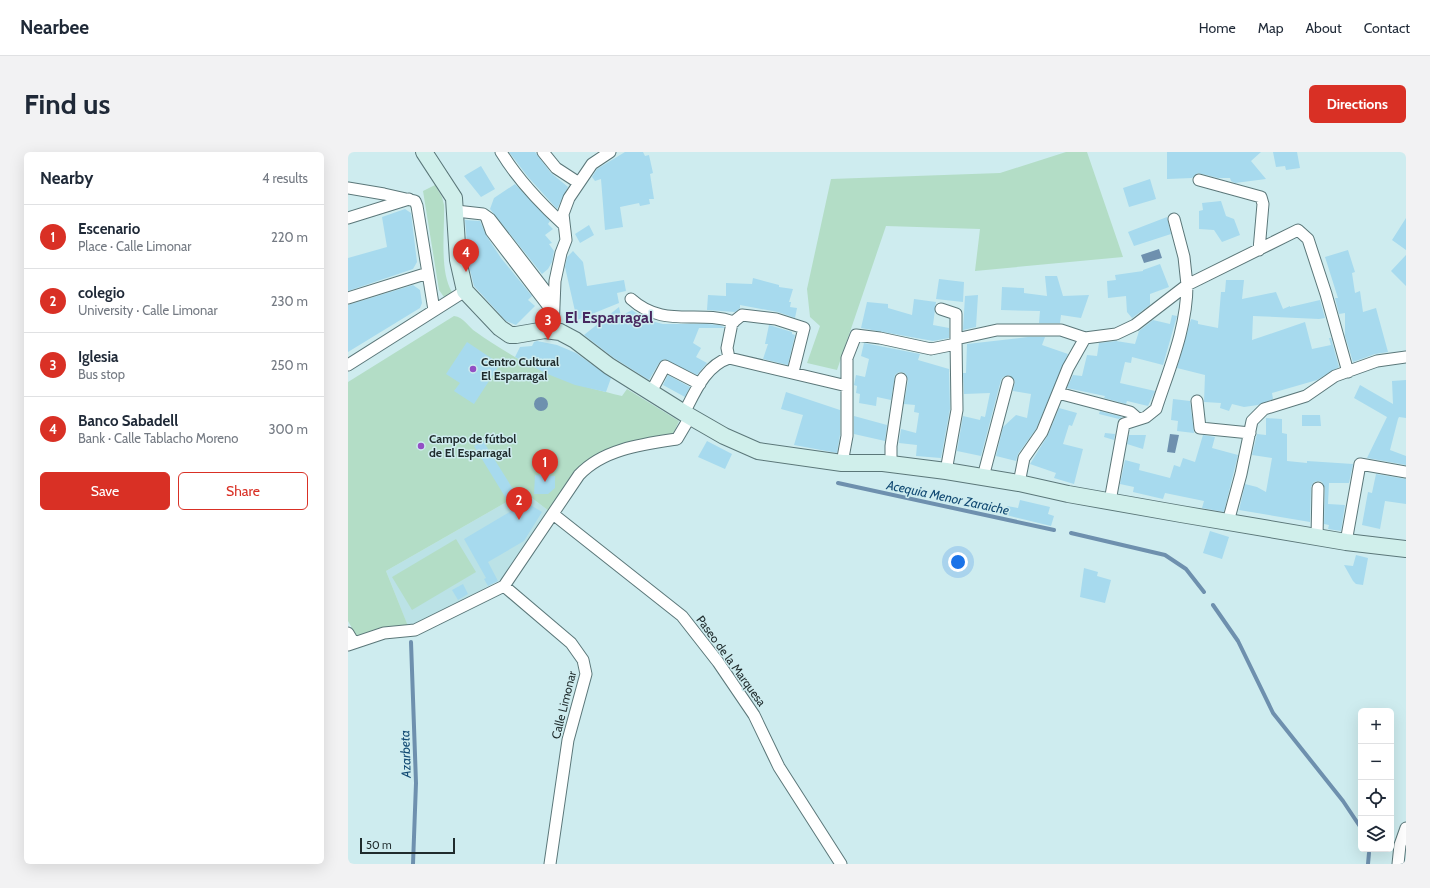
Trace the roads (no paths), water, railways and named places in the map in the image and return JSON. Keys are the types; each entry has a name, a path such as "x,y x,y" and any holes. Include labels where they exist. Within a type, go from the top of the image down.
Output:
{"main road":[{"path":"424,152 454,198 458,260 465,291 500,328 510,335 521,335 546,330 554,323 609,366 650,392 724,436 758,450 842,463 891,464 946,471 1020,483 1228,522 1346,542 1406,549"}],"street":[{"path":"501,152 511,168 538,201 564,225"},
{"path":"542,152 556,168 579,183"},
{"path":"554,323 555,281 560,254 566,240 563,214 569,198 592,164 610,152"},
{"path":"1199,180 1261,197 1263,204 1259,250"},
{"path":"348,188 415,201 434,310"},
{"path":"348,218 410,199"},
{"path":"456,211 483,214 490,219 554,302"},
{"path":"483,214 490,232 554,323"},
{"path":"1110,501 1124,424 1146,417 1156,409 1180,337 1187,303 1187,285 1184,257 1174,220"},
{"path":"842,463 847,436 848,358 856,335 880,338 932,349 997,330 1061,330 1085,338 1116,334 1135,325 1187,285 1298,230 1308,239 1326,294 1348,372"},
{"path":"348,298 428,273"},
{"path":"348,365 465,291"},
{"path":"631,299 641,308 677,318 724,319 734,322"},
{"path":"941,309 956,314 957,410 946,471"},
{"path":"729,358 727,348 734,322 742,315 776,319 804,328 792,372"},
{"path":"1020,483 1024,458 1042,432 1068,368 1085,338"},
{"path":"348,633 351,644 390,632 412,632 504,586 579,475 593,462 624,450 677,439 700,384 705,376 719,362 729,358 847,386"},
{"path":"1228,522 1252,421 1264,409 1306,396 1335,376 1377,361 1406,358"},
{"path":"650,392 665,366 700,384"},
{"path":"891,464 891,446 901,379"},
{"path":"983,477 1008,382"},
{"path":"1058,393 1130,412 1138,419"},
{"path":"1197,401 1200,428 1250,433"},
{"path":"1346,542 1360,464 1406,472"},
{"path":"1317,537 1318,488"},
{"name":"Paseo de la Marquesa","path":"552,514 682,616 718,662 754,715 779,767 841,864"},
{"name":"Calle Limonar","path":"504,586 571,643 580,653 586,668 584,681 568,740 550,864"},
{"path":"1398,864 1400,845 1406,828"}],"waterway":[{"name":"Acequia Menor Zaraiche","path":"838,483 1054,530"},
{"name":"Acequia Menor Zaraiche","path":"1071,533 1165,555 1186,569 1204,592"},
{"name":"Acequia Menor Zaraiche","path":"1213,605 1238,641 1273,713 1343,801 1358,824"},
{"name":"Azarbeta","path":"411,642 416,783 413,864"},
{"name":"Acequia Menor Zaraiche","path":"1368,864 1369,853"}],"place":[{"name":"Banco Sabadell","path":"466,272"},
{"name":"Iglesia","path":"548,340"},
{"name":"Centro Cultural El Esparragal","path":"473,369"},
{"name":"Campo de fútbol de El Esparragal","path":"421,446"},
{"name":"Escenario","path":"545,482"},
{"name":"colegio","path":"519,520"}],"district":[{"name":"El Esparragal","path":"609,317"}]}
